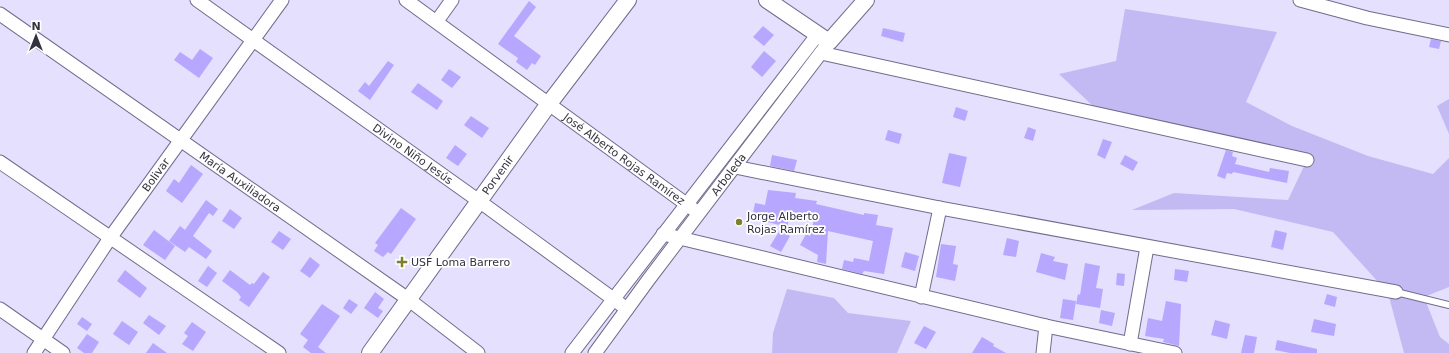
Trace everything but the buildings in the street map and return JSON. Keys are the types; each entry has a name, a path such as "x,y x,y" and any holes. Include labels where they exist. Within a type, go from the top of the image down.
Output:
{"street":[{"name":"Divino Niño Jesús","path":"197,0 479,201 627,309"},
{"name":"Bolivar","path":"34,353 110,238 180,139 282,0"},
{"name":"José Alberto Rojas Ramírez","path":"406,0 438,21 548,105 700,213"},
{"path":"438,21 452,0"},
{"name":"Porvenir","path":"370,353 548,105 628,0"},
{"path":"767,0 822,43 1307,160"},
{"name":"Arboleda","path":"572,353 687,204 822,43 866,0"},
{"path":"1300,0 1367,18 1449,35"},
{"name":"María Auxiliadora","path":"0,14 408,299 478,353"},
{"name":"Arboleda","path":"595,353 680,238 735,167 822,43"},
{"path":"0,162 279,353"},
{"path":"735,167 940,208 1396,292"},
{"path":"921,297 940,208"},
{"path":"664,234 1046,326 1121,346 1175,353"},
{"path":"1121,346 1147,247"},
{"path":"0,308 63,353"},
{"path":"1043,353 1046,326"}],"lane":[{"path":"1396,292 1449,305"}],"shaded area":[{"path":"1125,9 1277,32 1246,102 1292,126 1368,156 1433,174 1449,158 1449,287 1424,297 1440,337 1449,344 1449,353 1404,353 1388,293 1333,232 1234,209 1132,210 1174,193 1288,200 1305,164 1111,123 1059,74 1116,61"},
{"path":"1449,99 1449,134 1437,106"},
{"path":"787,289 834,298 848,313 911,321 897,353 772,353 773,333"}],"place":[{"name":"Jorge Alberto Rojas Ramírez","path":"739,222"},
{"name":"USF Loma Barrero","path":"402,262"}]}
